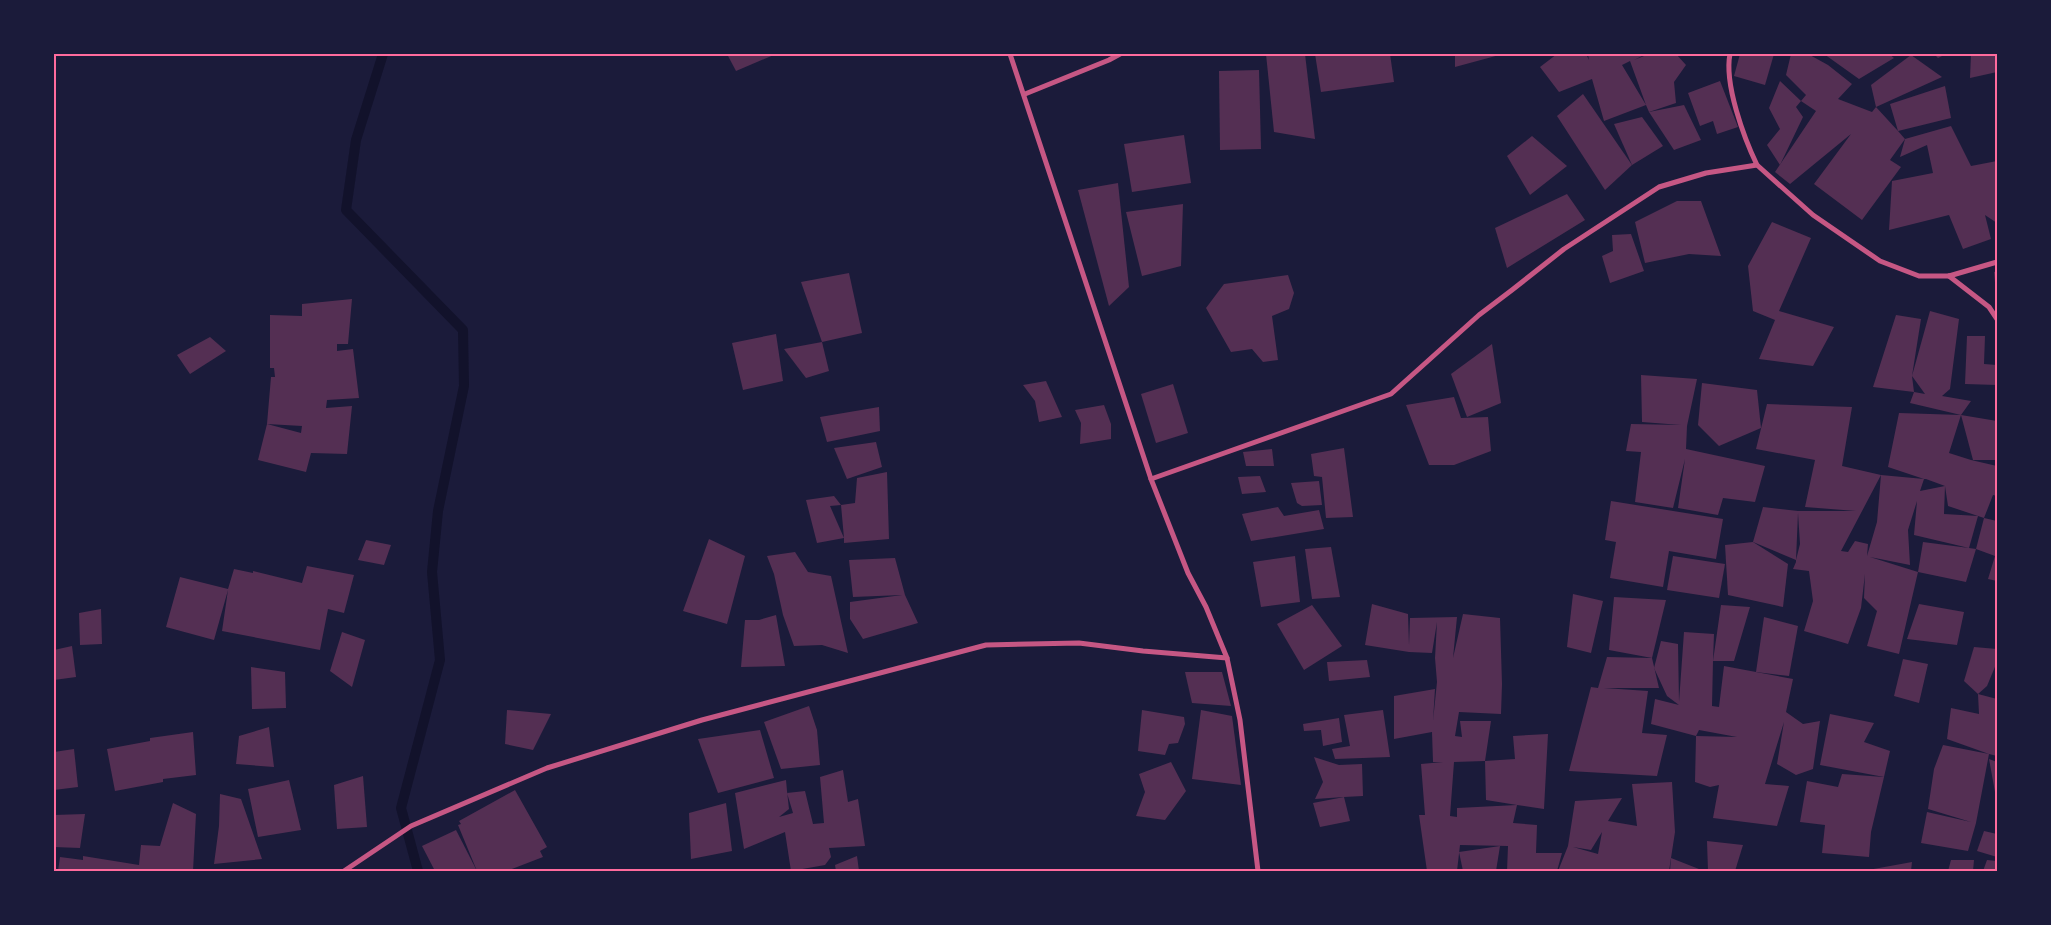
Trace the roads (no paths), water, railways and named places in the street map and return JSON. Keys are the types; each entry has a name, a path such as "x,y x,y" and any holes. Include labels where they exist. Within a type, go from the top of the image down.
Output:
{"street":[{"path":"1010,54 1151,479 1188,573 1206,607 1227,658 1240,720 1258,871"},
{"path":"1024,94 1120,54"},
{"path":"1730,54 1729,73 1733,93 1745,141 1757,166 1813,215 1880,261 1919,276 1949,276 1997,262"},
{"path":"1151,479 1391,394 1479,315 1564,249 1660,187 1706,173 1757,166"},
{"path":"1949,276 1989,307 1997,319"},
{"path":"344,871 411,826 547,768 702,720 986,645 1080,643 1143,651 1227,658"}],"waterway":[{"path":"383,54 356,140 346,210 463,330 464,386 438,511 432,572 440,660 401,808 418,871"}]}
